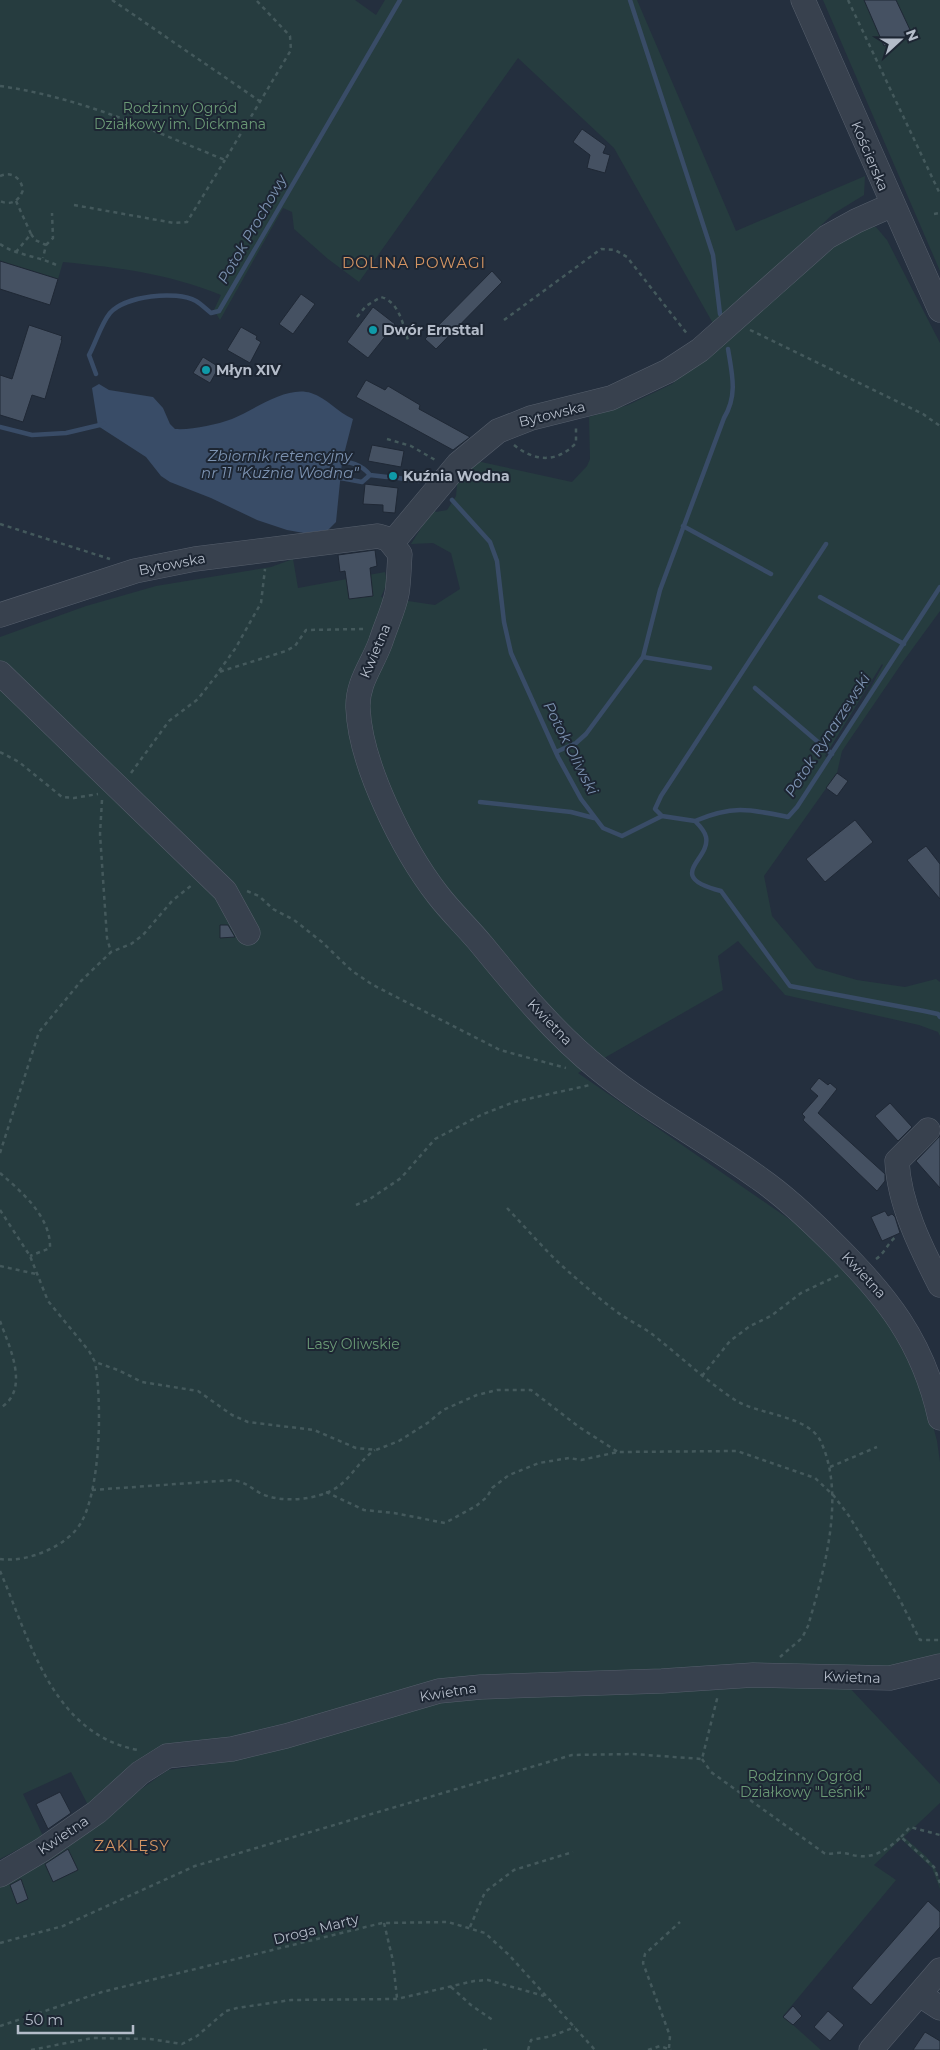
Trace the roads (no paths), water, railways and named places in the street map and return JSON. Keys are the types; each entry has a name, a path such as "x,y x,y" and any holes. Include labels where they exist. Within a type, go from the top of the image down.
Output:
{"street":[{"name":"Kościerska","path":"803,0 940,310"},
{"name":"Bytowska","path":"0,615 136,571 195,559 378,536 392,542 428,502 445,471 498,431 531,418 611,398 642,385 700,350 828,238 856,221 892,205"},
{"name":"Kwietna","path":"392,542 400,554 397,594 385,630 360,685 358,708 367,752 382,798 399,835 438,896 552,1025 613,1080 654,1110 760,1178 816,1226 853,1263 883,1295 899,1317 916,1348 938,1408"},
{"path":"0,673 225,890 248,933"},
{"path":"928,1130 897,1162 898,1178 914,1228 940,1285"},
{"name":"Kwietna","path":"938,1408 940,1368"},
{"name":"Kwietna","path":"0,1875 42,1850 97,1812 140,1773 167,1756 232,1748 286,1736 438,1691 481,1687 662,1681 721,1676 890,1678 940,1666"},
{"path":"871,2050 940,1970"},
{"path":"920,1995 940,2008"}],"water":[{"name":"Zbiornik retencyjny nr 11 \"Kuźnia Wodna\"","path":"99,384 109,390 153,397 163,408 170,424 175,429 196,428 232,419 281,395 292,392 302,391 317,395 353,419 342,462 336,522 328,530 304,533 287,530 257,520 211,498 170,482 161,476 146,457 98,426 92,388"}],"waterway":[{"name":"Potok Prochowy","path":"96,374 89,355 107,317 117,307 127,302 164,295 196,301 211,313 219,311 400,0"},
{"path":"630,0 713,255 720,314"},
{"path":"556,752 576,743 586,734 643,657 660,590 731,401 733,384 728,349"},
{"name":"Potok Oliwski","path":"0,427 32,435 66,433 104,424"},
{"name":"Potok Oliwski","path":"337,463 355,464 363,468 370,475 387,477"},
{"name":"Potok Oliwski","path":"335,477 362,482 370,475"},
{"name":"Potok Oliwski","path":"398,478 419,481"},
{"name":"Potok Oliwski","path":"452,500 490,542 497,561 504,622 511,653 558,757 581,799 603,828 622,836 662,816 695,821 706,837 706,845 692,873 695,879 704,885 721,891 790,986 924,1011 938,1014 940,1017"},
{"path":"683,526 771,574"},
{"path":"662,816 655,809 661,796 826,544"},
{"name":"Potok Rynarzewski","path":"695,821 720,812 741,810 788,817 797,807 940,587"},
{"path":"820,597 904,644"},
{"path":"643,657 710,668"},
{"path":"755,688 832,754"},
{"path":"480,802 571,812 594,818"}],"place":[{"name":"Dwór Ernsttal","path":"373,330"},
{"name":"Młyn XIV","path":"206,370"},
{"name":"Kuźnia Wodna","path":"393,476"}],"district":[{"name":"DOLINA POWAGI","path":"414,262"},
{"name":"ZAKLĘSY","path":"132,1845"}],"park label":[{"name":"Rodzinny Ogród Działkowy im. Dickmana","path":"180,116"},
{"name":"Lasy Oliwskie","path":"353,1344"},
{"name":"Rodzinny Ogród Działkowy \"Leśnik\"","path":"805,1784"}]}
